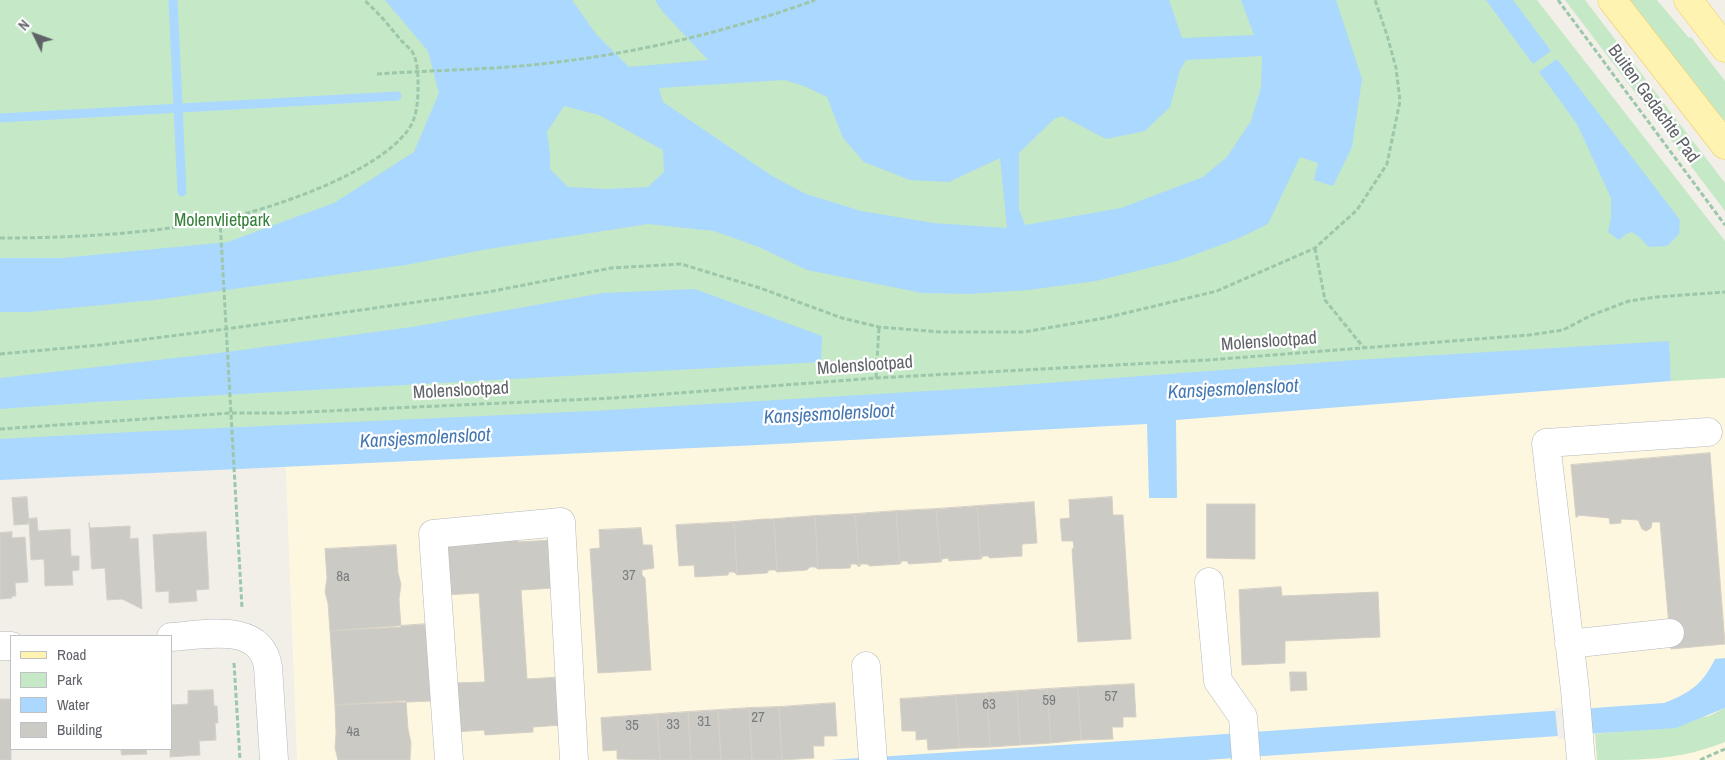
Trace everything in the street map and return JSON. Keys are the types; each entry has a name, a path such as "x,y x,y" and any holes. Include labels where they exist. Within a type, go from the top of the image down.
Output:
{"main road":[{"path":"1612,0 1725,145"},
{"path":"1688,0 1725,48"}],"street":[{"path":"1582,756 1546,442 1708,432"},
{"path":"449,760 433,534 561,522 574,760"},
{"path":"1210,582 1218,681 1243,717 1246,760"},
{"path":"1569,644 1670,633"},
{"path":"172,637 232,634 242,636 254,642 262,651 267,661 274,760"},
{"path":"866,666 872,749"}],"path":[{"path":"0,238 77,236 142,231 220,220 276,204 347,177 390,150 409,129 418,104 418,71 413,53 374,8 364,0"},
{"path":"377,74 541,64 622,52 704,34 815,0"},
{"path":"0,354 100,345 226,329 488,292 611,268 681,264 760,288 842,318 879,327 940,332 1024,332 1105,318 1217,291 1315,248 1357,210 1387,164 1400,101 1396,68 1374,0"},
{"name":"Buiten Gedachte Pad","path":"1558,0 1725,225"},
{"path":"220,220 242,619 232,634 240,760"},
{"path":"1315,248 1325,300 1364,348"},
{"name":"Molenslootpad","path":"0,430 231,411 294,412 612,398 876,378 1208,360 1529,335 1563,330 1592,314 1628,300 1725,292"},
{"path":"876,378 879,327"},
{"path":"1700,760 1725,749"}],"shaded area":[{"path":"1725,369 1725,760 297,760 285,449"}],"green space":[{"name":"Molenvlietpark","path":"0,0 1537,0 1725,241 1725,378 1671,381 1669,354 0,456"},
{"path":"1565,0 1585,0 1725,183 1725,211"},
{"path":"1624,0 1657,0 1689,38 1691,37 1725,81 1725,121 1684,78"},
{"path":"1725,708 1725,742 1677,756 1597,760 1595,734 1709,716"}],"water":[{"path":"385,0 572,0 596,34 629,67 708,60 662,11 655,0 1169,0 1182,38 1254,35 1241,0 1336,0 1362,79 1352,147 1333,186 1314,180 1318,163 1300,157 1268,224 1237,239 1177,261 1096,281 1028,290 970,294 922,293 807,270 759,247 714,231 648,224 488,249 406,265 154,300 29,312 0,312 0,258 62,258 228,242 334,203 414,152 439,93 428,51","holes":["1262,56 1261,87 1251,121 1227,157 1203,177 1121,208 1025,225 1019,209 1019,153 1054,119 1062,116 1106,139 1145,131 1170,107 1180,70 1186,60","784,80 804,86 827,97 843,138 864,162 910,180 949,182 1000,158 1007,228 933,223 861,211 806,194 772,176 663,102 659,88","564,106 599,115 663,150 664,172 648,187 607,189 568,187 550,169 547,132"]},
{"path":"1486,0 1513,0 1551,51 1533,64"},
{"path":"1557,59 1680,220 1679,234 1667,246 1649,247 1632,232 1619,240 1608,232 1611,218 1611,198 1577,124 1539,72"},
{"path":"695,289 822,336 821,362 96,402 0,409 0,378 219,353 412,327 603,293"},
{"name":"Kansjesmolensloot","path":"1669,341 1671,381 1176,420 1177,498 1149,498 1147,424 759,445 0,480 0,439 592,411 994,387 1356,360"},
{"path":"1725,658 1725,708 1676,728 1205,760 829,760 1664,703 1688,692 1700,682 1715,659"}],"pier":[{"path":"1590,706 1593,737 1558,739 1555,708"}],"building":[{"path":"1710,453 1725,644 1671,649 1660,522 1652,522 1651,528 1646,531 1642,529 1638,520 1621,519 1621,523 1610,524 1609,518 1577,515 1578,517 1576,517 1571,465"},
{"path":"27,497 29,524 14,525 12,498"},
{"path":"1112,497 1113,515 1123,515 1131,639 1078,642 1073,541 1062,541 1060,519 1070,518 1069,500"},
{"path":"1034,502 1037,543 1022,544 1022,556 990,558 983,556 981,559 977,506"},
{"path":"1207,504 1255,504 1255,559 1207,558"},
{"path":"977,506 981,559 949,561 948,558 942,559 941,562 936,509"},
{"path":"936,509 941,562 909,564 907,561 902,561 900,564 896,511"},
{"path":"896,511 900,564 870,566 861,564 859,567 855,514"},
{"path":"855,514 859,567 856,564 851,564 850,568 818,569 815,516"},
{"path":"815,516 818,569 810,567 807,570 777,572 774,519"},
{"path":"37,518 38,531 70,529 71,556 79,556 79,570 72,571 73,585 45,586 44,559 31,560 29,519"},
{"path":"774,519 777,572 769,570 767,573 737,575 734,522"},
{"path":"734,522 737,575 734,572 729,572 728,575 695,577 694,565 679,566 676,525"},
{"path":"89,523 90,528 130,526 130,539 138,538 142,609 122,599 107,600 105,568 92,569"},
{"path":"641,528 643,545 652,545 654,568 642,570 642,575 645,578 651,670 598,673 590,549 600,548 599,530"},
{"path":"12,532 12,538 25,537 28,582 15,583 16,596 0,599 0,533"},
{"path":"206,532 209,589 196,590 197,601 169,603 169,591 156,592 153,535"},
{"path":"517,537 518,542 552,540 555,588 521,590 527,679 560,677 563,725 533,727 533,732 485,735 484,730 454,732 451,683 485,682 479,593 445,595 442,547 476,545 476,540"},
{"path":"396,545 398,573 401,584 399,599 401,627 330,631 328,603 325,592 327,578 325,549"},
{"path":"1281,587 1282,596 1378,592 1380,637 1285,641 1285,663 1242,665 1239,590"},
{"path":"427,624 432,701 335,705 330,631"},
{"path":"1290,672 1306,672 1307,690 1291,691"},
{"path":"1134,684 1136,717 1123,717 1123,727 1112,727 1113,739 1081,740 1078,687"},
{"path":"1078,687 1081,740 1051,743 1047,689"},
{"path":"1047,689 1051,743 1020,745 1017,691"},
{"path":"213,690 214,706 217,706 216,740 199,741 200,755 170,757 170,750 172,750 172,705 188,704 188,691"},
{"path":"1017,691 1020,745 990,747 987,693"},
{"path":"987,693 990,747 959,748 956,695"},
{"path":"956,695 959,748 928,750 927,739 916,740 916,731 902,731 900,699"},
{"path":"0,699 10,699 11,760 0,760"},
{"path":"406,701 411,743 410,760 338,760 335,748 335,705"},
{"path":"835,703 837,736 824,736 824,746 813,746 814,758 782,760 779,707"},
{"path":"779,707 782,760 752,760 749,708"},
{"path":"749,708 752,760 721,760 718,710"},
{"path":"718,710 721,760 691,760 688,712"},
{"path":"688,712 691,760 660,760 657,714"},
{"path":"657,714 660,760 617,759 617,750 603,751 601,718"},
{"path":"121,750 146,750 147,754 122,755"}],"waterway":[{"path":"173,0 182,192"},
{"path":"0,118 397,96"}]}
